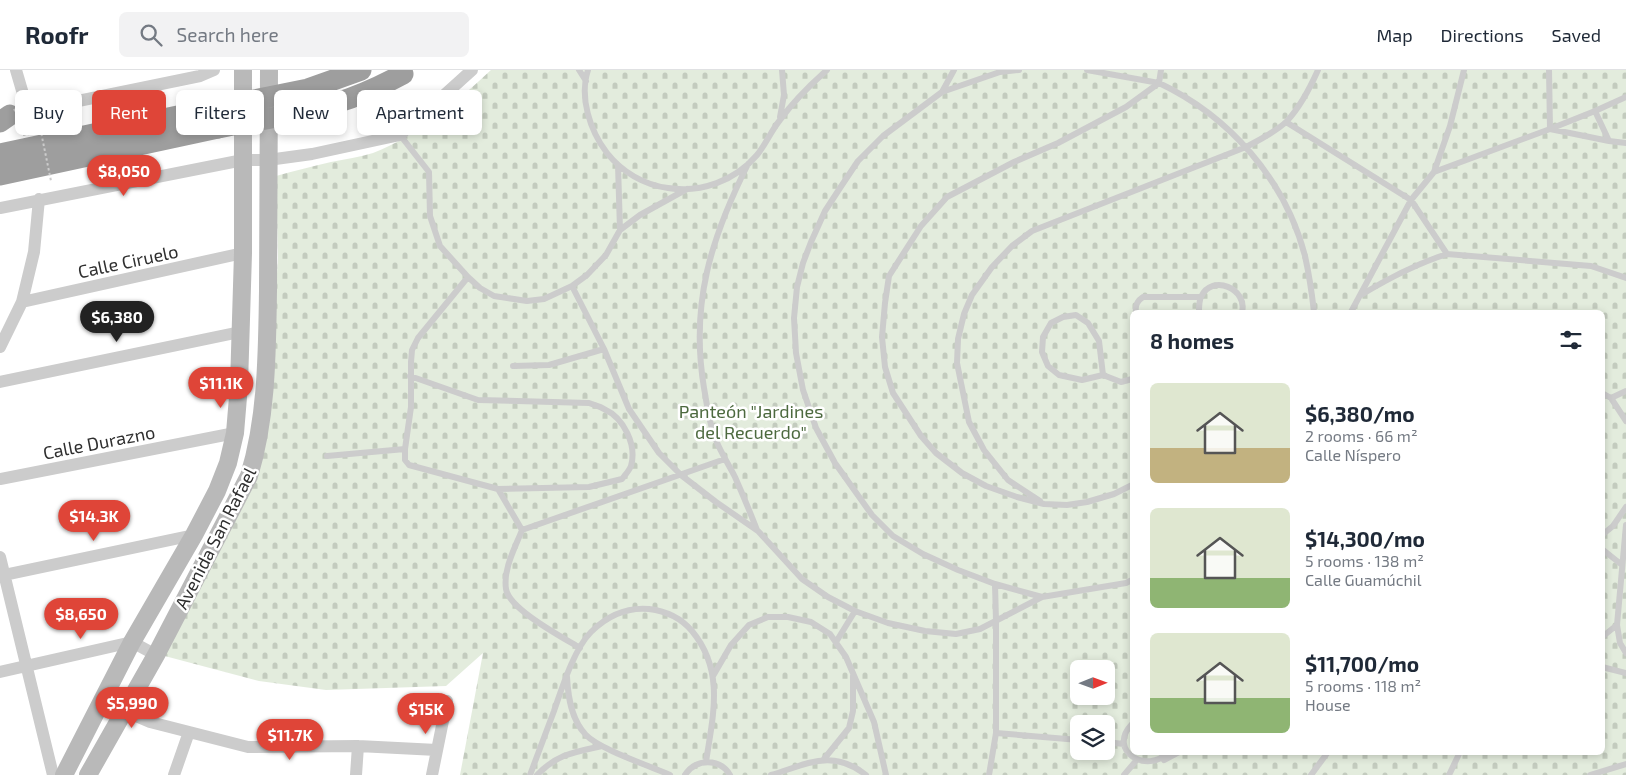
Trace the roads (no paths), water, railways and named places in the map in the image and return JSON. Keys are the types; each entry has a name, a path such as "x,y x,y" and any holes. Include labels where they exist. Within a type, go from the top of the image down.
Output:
{"highway":[{"path":"264,103 362,70"},
{"path":"264,113 329,105 364,93 406,72"},
{"path":"0,154 176,125"},
{"path":"0,175 176,129"}],"main road":[{"name":"Avenida San Rafael","path":"64,775 132,642 194,535 217,491 228,463 235,433 240,332 243,253 243,70"},
{"name":"Avenida San Rafael","path":"88,775 156,655 249,476 256,454 262,415 267,339 269,70"}],"street":[{"path":"16,70 11,115 200,76 214,70"},
{"path":"450,90 472,70"},
{"path":"0,208 243,160 268,160 312,154 400,135"},
{"path":"0,348 22,302 34,252 39,199"},
{"name":"Calle Ciruelo","path":"22,302 243,253"},
{"path":"0,382 240,332"},
{"name":"Calle Durazno","path":"0,479 235,433"},
{"path":"2,576 194,535"},
{"path":"0,557 2,576 53,775"},
{"path":"0,672 132,642 156,655"},
{"path":"432,775 447,701"},
{"path":"124,711 150,722 248,747 358,746 437,750"},
{"path":"174,775 189,732"},
{"path":"356,775 358,746"}],"lane":[{"path":"579,70 586,81"},
{"path":"588,70 586,81 587,108 594,132 604,149 618,165 634,176 652,184 675,189 698,188 720,182 748,164 765,145 779,120 827,70"},
{"path":"779,120 784,95 782,70"},
{"path":"942,92 954,70"},
{"path":"1019,70 998,71 942,92 883,136 858,161 825,211 803,263 797,287 794,318 796,353 803,390 816,428 835,463 872,515 893,536 923,554 995,584 1042,597"},
{"path":"1087,70 1159,84 1194,102 1219,121 1246,147 1265,170 1293,220 1305,255 1314,310"},
{"path":"1130,486 1114,494 1086,502 1067,505 1044,504 986,486 962,473 936,453 906,416 893,393 885,367 882,337 889,276 921,226 947,197 1014,162 1066,139 1126,107 1159,84 1161,70"},
{"path":"1044,504 1008,480 984,450 969,422 956,363 958,339 964,314 972,294 1012,246 1032,231 1246,147 1286,122 1309,90 1318,70"},
{"path":"1352,310 1411,200 1434,172 1450,126 1464,70"},
{"path":"1549,70 1550,129"},
{"path":"1434,172 1550,129 1626,97"},
{"path":"1595,111 1609,142"},
{"path":"1286,122 1411,200 1447,254"},
{"path":"1550,129 1609,142 1626,143"},
{"path":"400,135 429,172 430,216 440,246 468,277 480,288 494,296 527,301 544,299 572,286 587,275 606,255 620,230 640,215 687,189"},
{"path":"748,164 717,232 702,293 699,360 715,438 758,531"},
{"path":"618,165 620,230"},
{"path":"1361,295 1397,274 1425,261 1447,254 1591,266 1626,278"},
{"path":"410,376 478,400 589,403 606,409 618,419 631,440 632,456 630,468 622,479 589,487 498,489 409,464 405,460 410,407 410,376 412,350 418,338 468,277"},
{"path":"1199,310 1201,297 1209,288 1220,284 1231,287 1240,295 1242,310"},
{"path":"572,286 604,349 629,409 659,453 681,475 758,531 802,579 828,597 855,611 888,623 925,631 956,634 980,629 1042,597 1130,581"},
{"path":"1136,310 1138,300 1143,297 1201,297"},
{"path":"1102,375 1099,341 1088,323 1076,316 1063,317 1051,323 1043,337 1042,352 1048,366 1059,375 1082,380 1102,375 1122,382 1130,380"},
{"path":"513,366 549,365 604,349"},
{"path":"1612,398 1626,391"},
{"path":"1605,394 1612,398 1626,421"},
{"path":"327,456 405,449"},
{"path":"522,530 725,459"},
{"path":"498,489 522,530"},
{"path":"1605,533 1613,526 1626,507"},
{"path":"1626,526 1617,626 1620,643 1626,653"},
{"path":"522,530 506,573 506,589 509,598 516,607 580,648"},
{"path":"1605,552 1622,565"},
{"path":"989,775 996,733 995,584"},
{"path":"530,775 567,675 580,648 590,633 606,619 624,610 641,608 670,614 686,625 701,642 709,657 714,696 706,762"},
{"path":"836,642 855,611"},
{"path":"712,676 731,646 749,625 768,617 788,617 811,622 830,634 846,657 874,722 886,775"},
{"path":"1605,635 1617,626"},
{"path":"1605,668 1626,673"},
{"path":"824,760 849,728 853,711 853,672"},
{"path":"567,675 569,703 586,735 602,746 670,775"},
{"path":"1130,726 1127,729 1124,744 1125,751 1134,762 1150,765 1173,755"},
{"path":"996,733 1070,739"},
{"path":"1115,743 1124,744"},
{"path":"537,775 544,767 562,756 602,746"},
{"path":"1158,762 1165,755"},
{"path":"1311,775 1326,755"},
{"path":"1449,775 1459,755"},
{"path":"771,775 824,760 836,760 848,764 866,775"},
{"path":"685,775 693,766 706,762 722,766 730,775"},
{"path":"1124,775 1134,762"},
{"path":"1590,775 1626,764"}],"park label":[{"name":"Panteón \"Jardines del Recuerdo\"","path":"751,421"}]}
